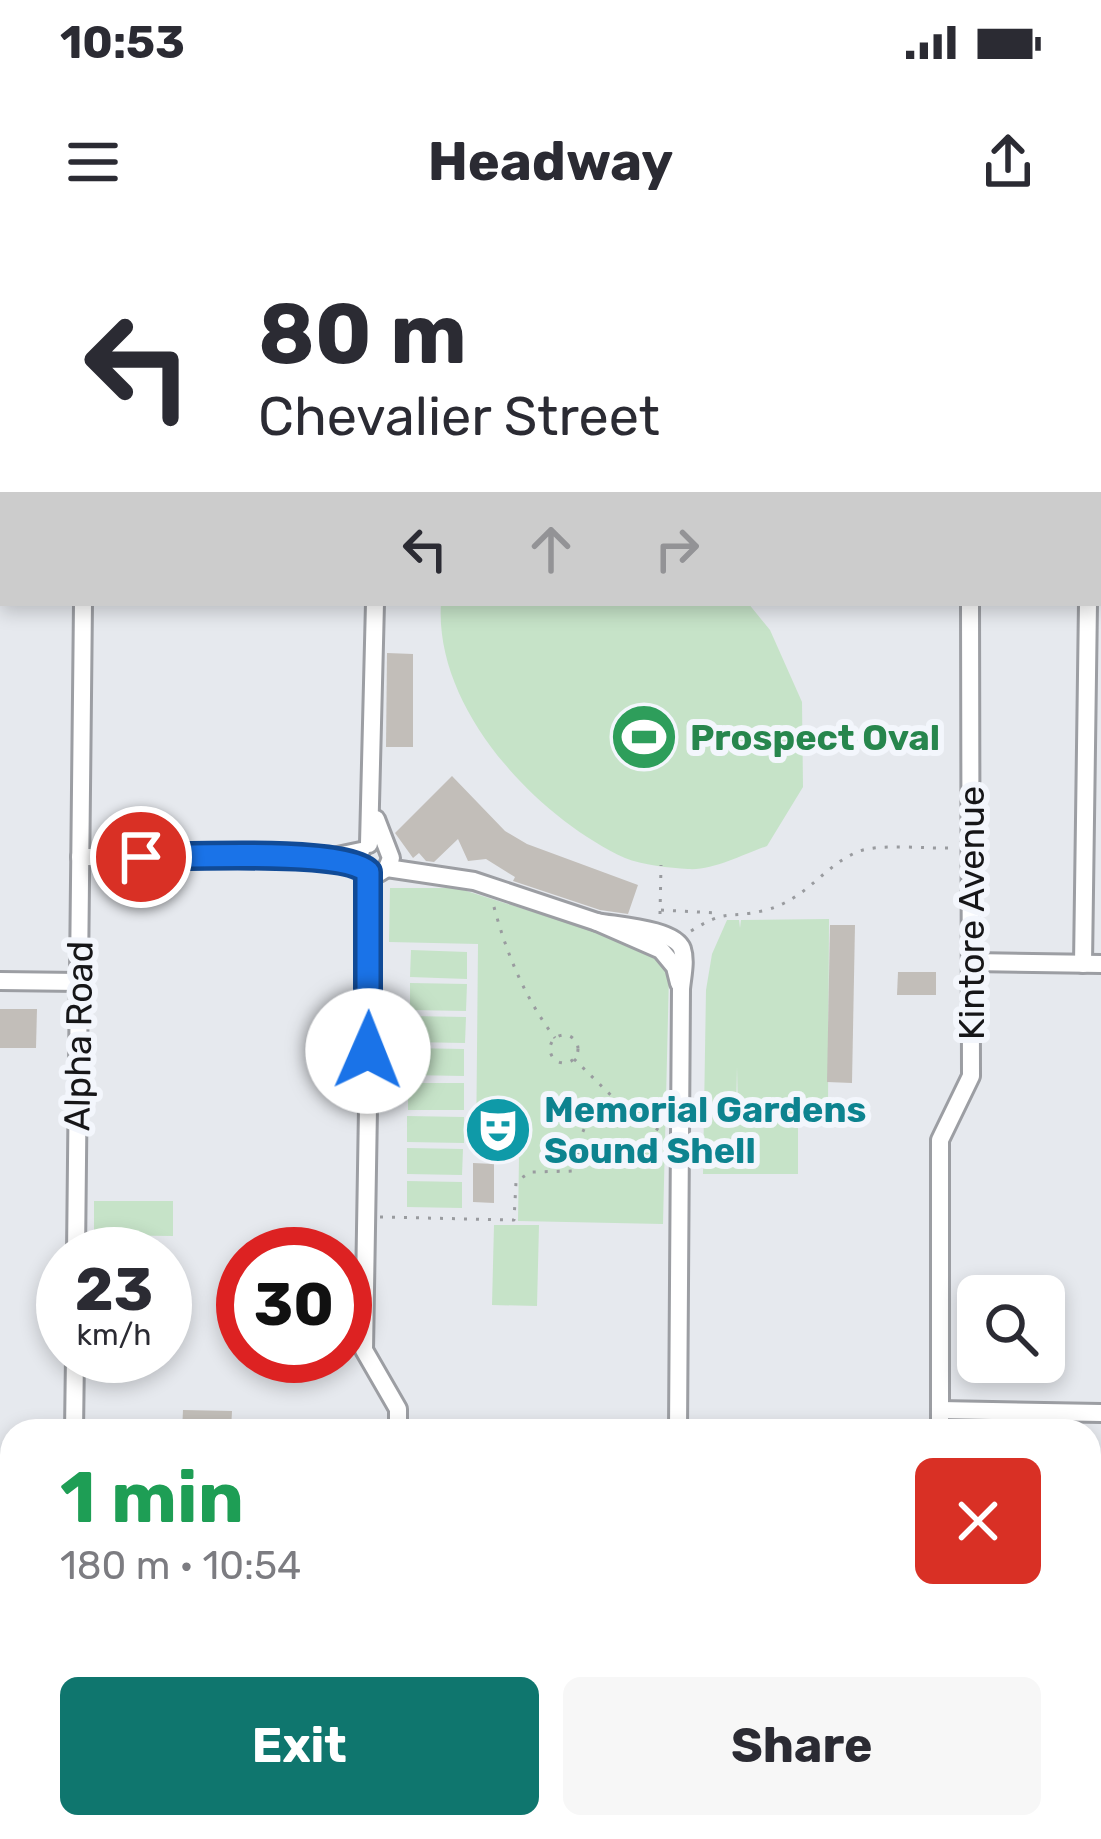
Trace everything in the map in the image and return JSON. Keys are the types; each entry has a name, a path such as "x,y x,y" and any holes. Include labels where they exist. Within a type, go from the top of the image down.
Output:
{"street":[{"name":"Alpha Road","path":"76,1227 83,606"},
{"path":"375,606 371,804 375,858 364,1350 398,1409 398,1419"},
{"name":"Kintore Avenue","path":"940,1419 940,1141 971,1076 970,606"},
{"path":"972,962 1092,964 1088,606"},
{"path":"80,857 375,858 474,881 597,922 661,950 675,967 681,989"},
{"path":"597,922 659,933 677,940 685,953 678,1419"},
{"path":"0,981 79,982"},
{"path":"74,1419 75,1383"},
{"path":"940,1410 1101,1413"}],"path":[{"path":"660,910 762,911 807,892 862,849 971,848"},
{"path":"659,933 661,865"},
{"path":"494,905 532,1007 555,1038"},
{"path":"677,940 719,913"},
{"path":"555,1038 550,1049 554,1058 574,1059"},
{"path":"555,1038 574,1038 578,1048 574,1059"},
{"path":"574,1059 623,1108 662,1132"},
{"path":"365,1217 514,1220 516,1182 530,1172 577,1171 577,1141 585,1125 609,1108 623,1108"}],"green space":[{"name":"Prospect Oval","path":"441,606 750,606 770,630 802,702 803,787 767,846 688,869 625,858 557,815 497,754 472,719 443,642"},
{"path":"390,888 457,888 650,949 662,959 669,975 663,1224 518,1221 519,1158 476,1155 478,944 389,942"},
{"path":"829,919 828,1109 738,1109 737,1067 736,1111 798,1111 798,1174 703,1174 706,990 712,954 727,920 739,920 740,928 741,920"},
{"path":"411,950 467,952 467,979 410,977"},
{"path":"410,983 467,984 466,1011 410,1010"},
{"path":"410,1016 466,1017 465,1043 409,1042"},
{"path":"408,1048 464,1049 464,1076 408,1075"},
{"path":"408,1083 464,1083 464,1110 408,1110"},
{"path":"407,1116 464,1117 464,1143 407,1142"},
{"path":"407,1148 463,1149 462,1175 407,1174"},
{"path":"407,1181 462,1182 462,1208 407,1207"},
{"path":"94,1201 173,1201 173,1227 94,1227"},
{"path":"494,1225 539,1225 537,1306 492,1305"}],"building":[{"path":"387,653 413,654 413,747 386,747"},
{"path":"452,776 505,831 527,844 638,885 628,914 600,910 513,881 515,877 486,859 468,861 458,839 434,862 419,853 413,858 395,833"},
{"path":"830,925 855,925 852,1083 827,1082"},
{"path":"898,972 936,972 936,995 897,995"},
{"path":"0,1009 37,1009 36,1048 0,1048"},
{"path":"473,1163 494,1164 494,1203 473,1202"},
{"path":"183,1410 232,1411 232,1419 183,1419"}],"place":[{"name":"Prospect Oval","path":"644,737"},
{"name":"Memorial Gardens Sound Shell","path":"498,1130"}],"route":[{"path":"141,857 328,858 361,865 368,872 371,927 368,1051"}]}
